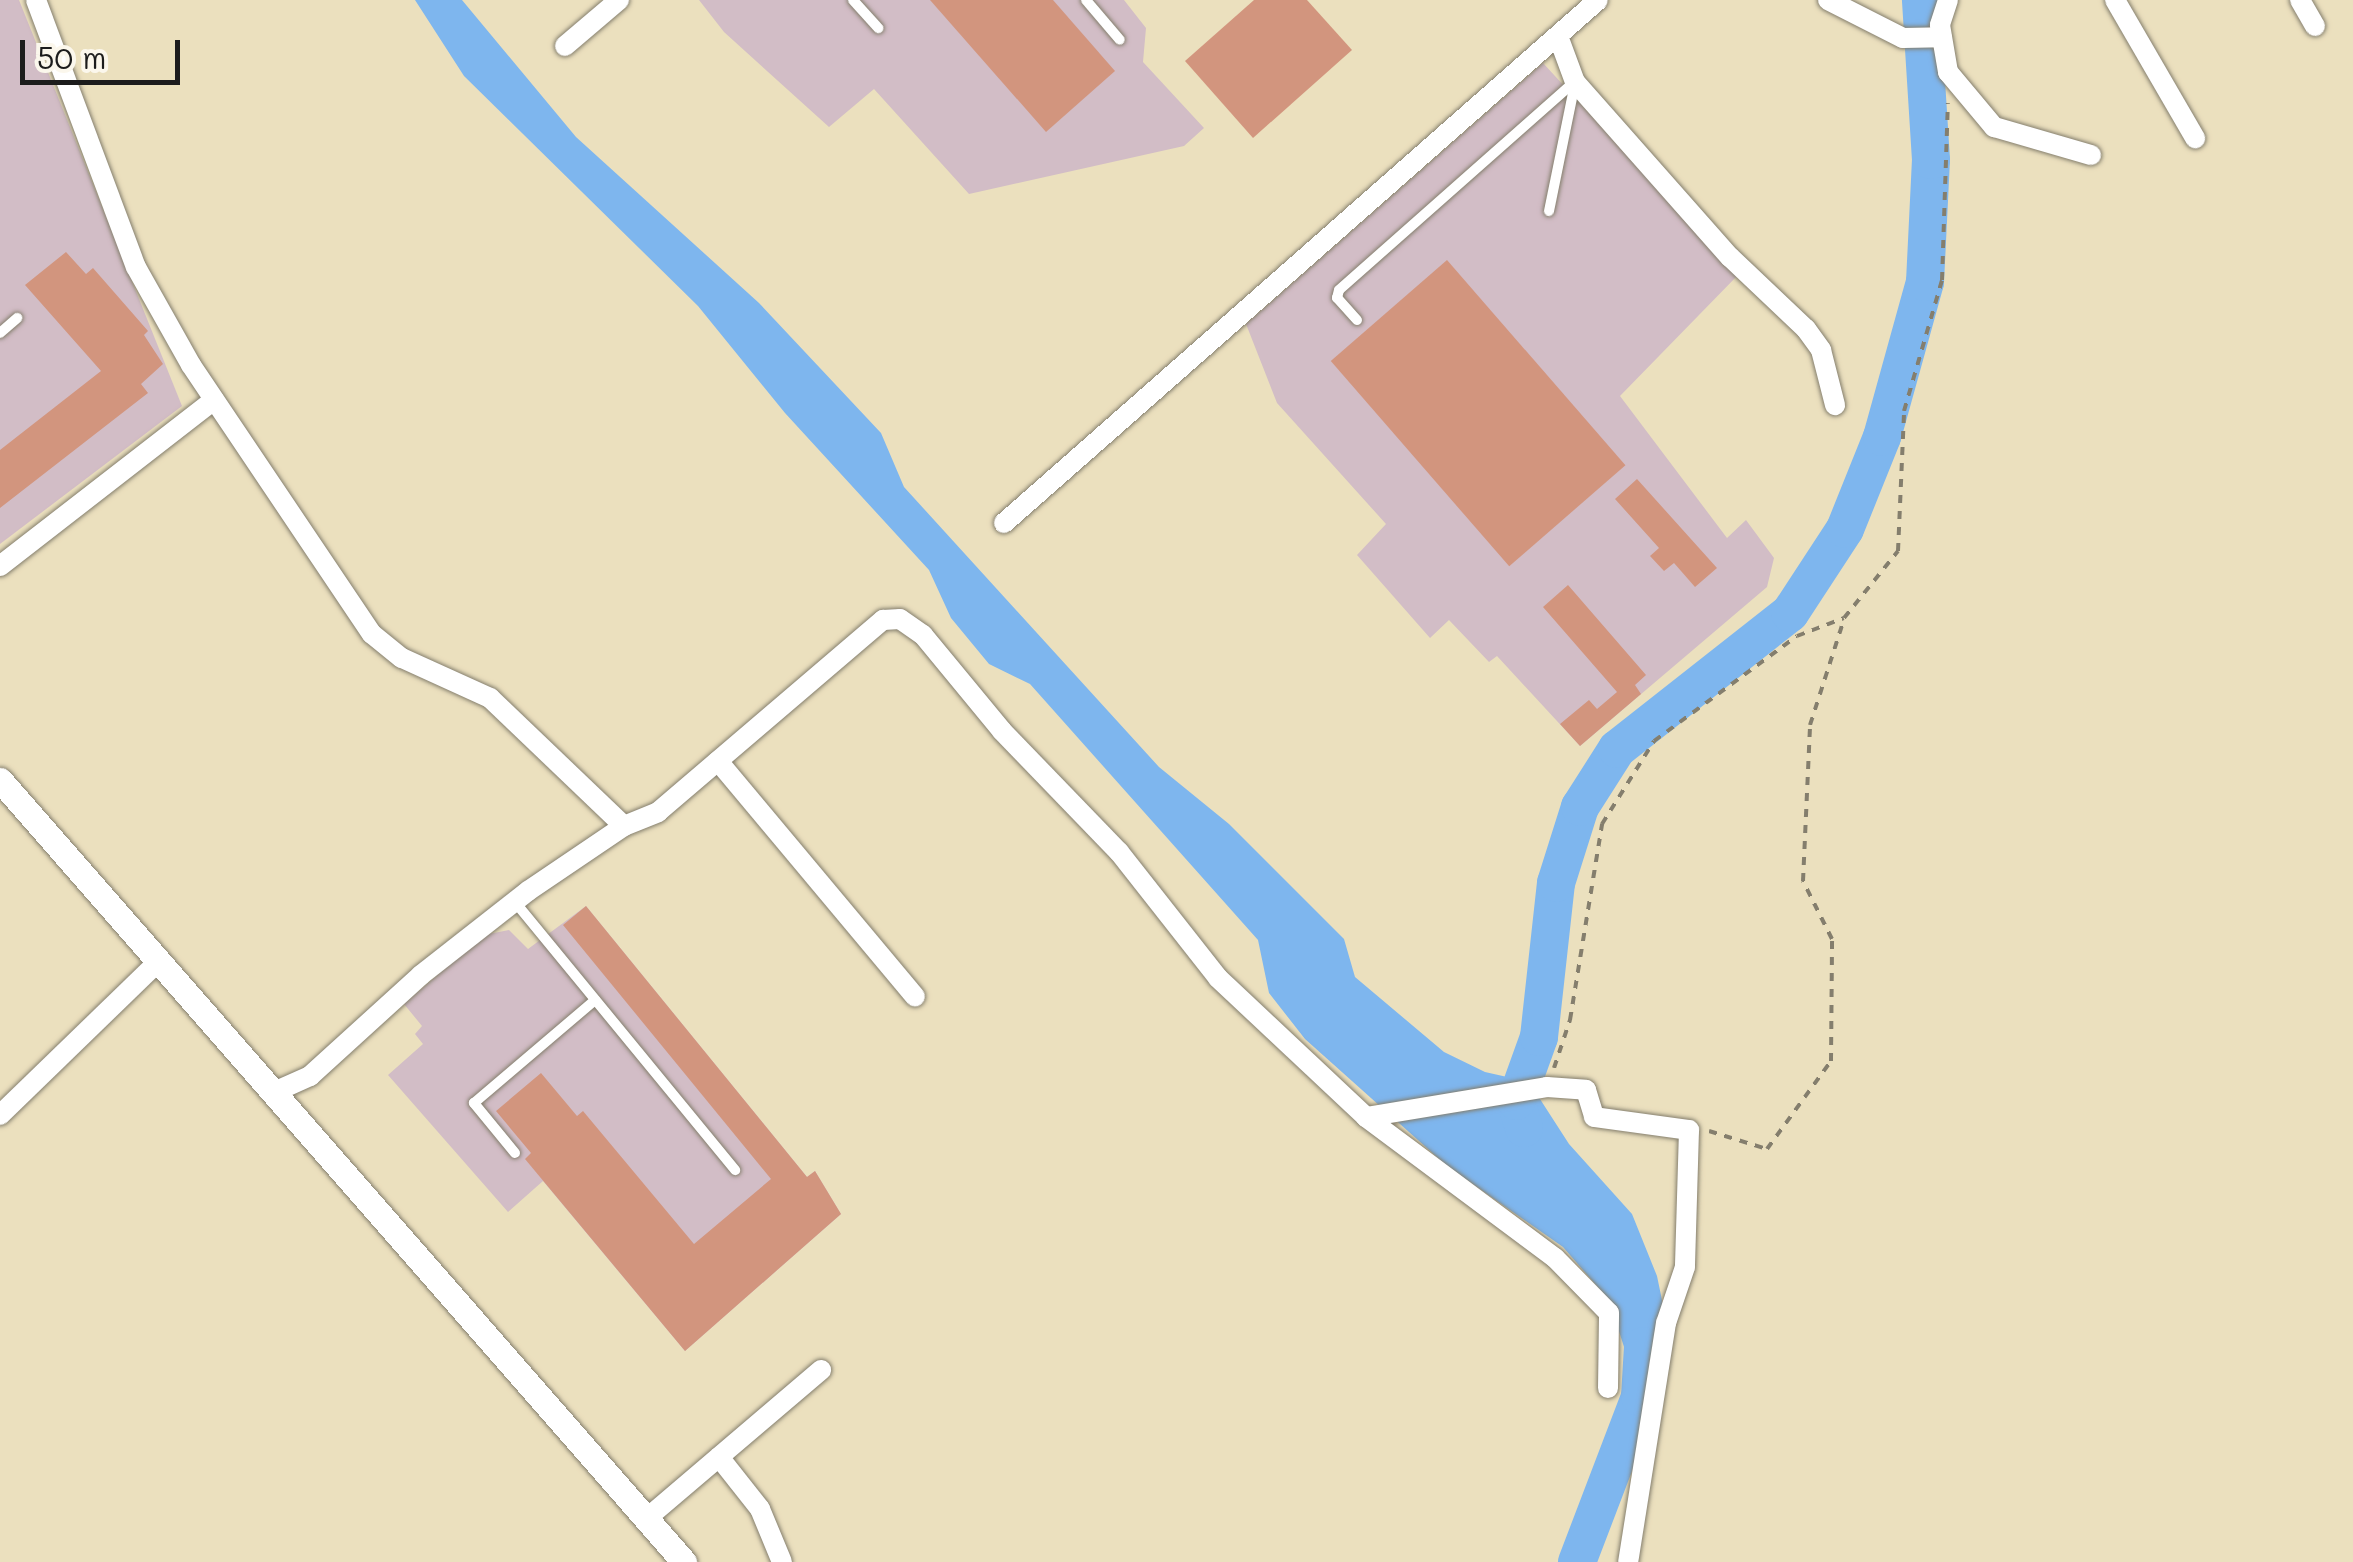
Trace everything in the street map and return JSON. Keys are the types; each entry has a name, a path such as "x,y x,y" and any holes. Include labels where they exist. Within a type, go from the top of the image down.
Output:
{"street":[{"path":"36,0 136,267 214,400 372,634 402,658 490,698 624,826"},
{"path":"565,46 618,0"},
{"path":"1004,523 1598,0"},
{"path":"1828,0 1903,38 1938,38"},
{"path":"1948,0 1938,38 1948,72 1994,127 2091,155"},
{"path":"2114,0 2195,138"},
{"path":"2300,0 2315,26"},
{"path":"1558,36 1575,82 1730,257 1806,329 1821,350 1835,405"},
{"path":"0,566 214,400"},
{"path":"272,1093 310,1076 514,902 624,826 658,812 883,620 900,619 923,635 1002,732 1119,852 1218,978 1375,1116 1556,1258 1609,1314 1608,1388"},
{"path":"718,761 915,997"},
{"path":"0,780 684,1562"},
{"path":"0,1115 157,963"},
{"path":"1375,1116 1547,1087 1586,1090 1594,1117 1689,1130 1686,1267 1666,1323 1628,1562"},
{"path":"646,1519 821,1370"},
{"path":"718,1457 738,1474 760,1509 782,1562"}],"lane":[{"path":"853,0 878,28"},
{"path":"1086,0 1120,40"},
{"path":"1548,210 1575,82"},
{"path":"1357,320 1337,298 1339,290 1575,82"},
{"path":"0,333 17,318"},
{"path":"514,902 736,1170"},
{"path":"515,1152 474,1103 595,1000"}],"path":[{"path":"1689,1130 1725,1132 1767,1149 1831,1061 1832,939 1803,881 1810,725 1844,618 1898,551 1904,411 1942,280 1948,72"},
{"path":"1547,1087 1570,1020 1602,824 1654,741 1797,636 1844,618"}],"shaded area":[{"path":"0,0 19,0 182,406 0,544"},
{"path":"699,0 1124,0 1146,28 1143,62 1204,128 1184,146 969,194 874,89 829,127 724,32"},
{"path":"1543,63 1738,275 1620,396 1727,538 1746,520 1774,558 1767,587 1580,746 1497,656 1489,662 1449,620 1430,638 1357,555 1386,524 1277,403 1246,324"},
{"path":"586,906 807,1177 815,1171 841,1214 685,1351 543,1181 508,1212 388,1075 423,1044 415,1034 422,1026 404,1004 484,935 509,930 528,949"}],"water":[{"path":"415,0 462,0 576,137 759,303 881,433 904,487 1159,767 1229,824 1344,939 1355,977 1444,1052 1485,1072 1529,1082 1569,1144 1632,1214 1657,1276 1663,1305 1640,1397 1609,1300 1563,1247 1447,1166 1305,1039 1269,993 1258,940 1030,684 989,664 951,618 929,570 785,413 698,306 464,76"}],"building":[{"path":"930,0 1053,0 1115,71 1046,132"},
{"path":"1254,0 1307,0 1352,50 1253,138 1185,61"},
{"path":"66,252 86,274 93,268 148,331 144,335 163,364 141,384 148,393 0,508 0,450 101,371 25,285"},
{"path":"1447,260 1625,465 1509,566 1331,361"},
{"path":"1637,479 1717,568 1695,587 1674,563 1664,571 1650,556 1659,548 1615,499"},
{"path":"1568,585 1646,675 1635,685 1641,694 1580,746 1560,724 1589,700 1597,709 1617,692 1543,607"},
{"path":"586,906 807,1177 815,1171 841,1214 685,1351 525,1159 531,1153 496,1111 541,1073 577,1116 583,1111 694,1244 771,1179 563,925"}],"waterway":[{"path":"1524,1128 1516,1101 1539,1037 1556,883 1580,807 1617,749 1790,613 1845,529 1882,437 1925,282 1931,160 1921,0"},
{"path":"1577,1562 1640,1397 1643,1346"}]}
